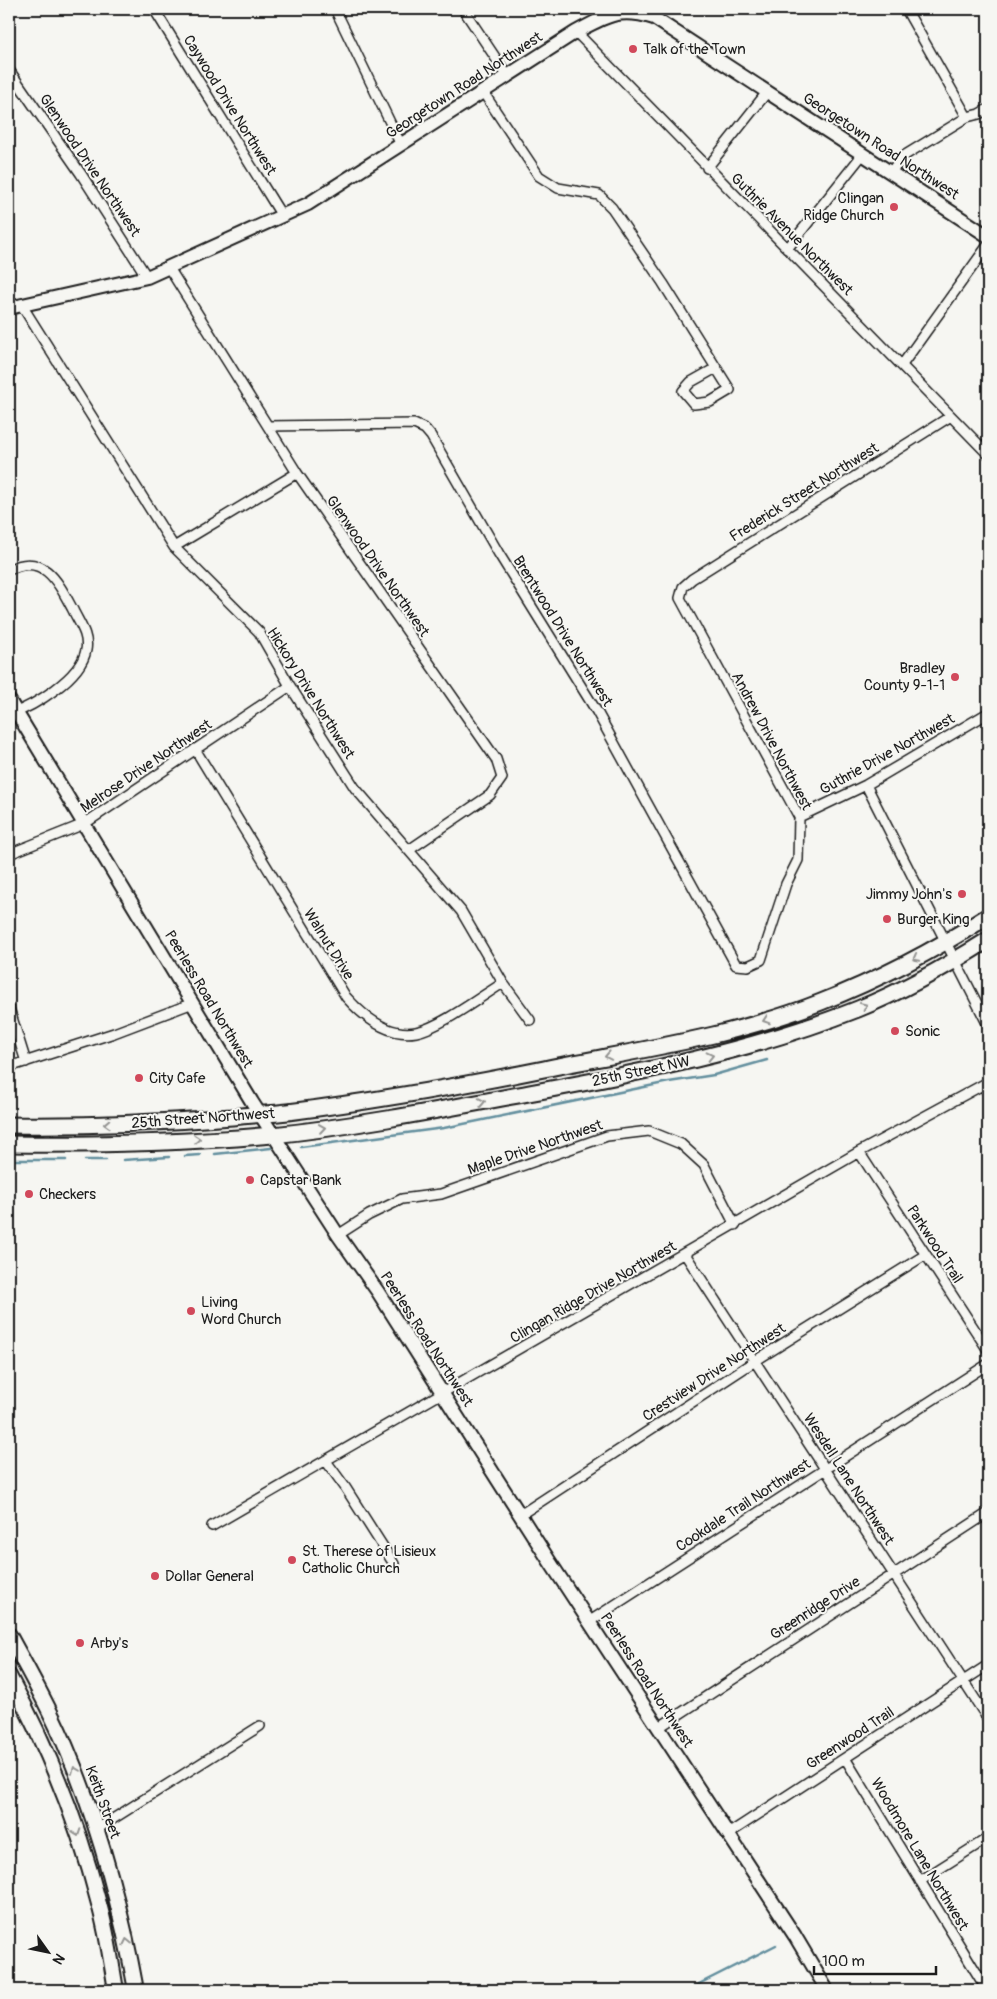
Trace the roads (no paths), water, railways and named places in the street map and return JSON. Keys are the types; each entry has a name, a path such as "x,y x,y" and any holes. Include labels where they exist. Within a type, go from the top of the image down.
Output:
{"highway":[{"name":"25th Street NW","path":"397,1095 685,1042 755,1024 819,1003 883,976 946,942 988,916"},
{"name":"25th Street NW","path":"273,1134 437,1111 569,1086 744,1048 860,1008 955,960 988,940"},
{"name":"25th Street Northwest","path":"9,1125 164,1122 286,1112 397,1095"},
{"name":"25th Street Northwest","path":"9,1144 77,1145 273,1134"}],"main road":[{"name":"Keith Street","path":"9,1635 12,1651 28,1670 65,1746 97,1829 127,1940 136,1990"},
{"path":"28,1670 33,1707 29,1715"},
{"path":"9,1676 38,1734 78,1835 99,1904 116,1990"},
{"path":"38,1734 42,1722 50,1715"},
{"path":"61,1790 75,1794 88,1826 102,1847"},
{"path":"112,1963 123,1982 124,1990"}],"street":[{"name":"Caywood Drive Northwest","path":"154,9 282,216"},
{"path":"334,9 401,145"},
{"path":"463,9 508,75"},
{"path":"910,9 907,11 967,117"},
{"name":"Georgetown Road Northwest","path":"15,306 147,276 169,268 308,204 576,32 605,17 636,11 654,18 988,236"},
{"name":"Guthrie Avenue Northwest","path":"576,32 988,454"},
{"name":"Glenwood Drive Northwest","path":"9,70 81,174 147,276"},
{"path":"707,168 768,91"},
{"path":"483,92 539,176 558,188 598,195 612,208 716,368 730,390 710,402 694,404 683,391 691,382 716,368"},
{"path":"891,172 902,157 967,117 988,109"},
{"path":"787,248 863,154"},
{"path":"902,365 988,245"},
{"name":"Glenwood Drive Northwest","path":"169,268 297,473 496,759 502,778 490,795 409,850"},
{"name":"Hickory Drive Northwest","path":"15,306 174,548 259,632 290,686 355,788 460,911 503,983 530,1020"},
{"name":"Frederick Street Northwest","path":"680,598 683,587 692,579 951,416"},
{"name":"Brentwood Drive Northwest","path":"268,426 414,424 425,429 431,436 499,554 597,712 736,965 748,966 761,960"},
{"path":"174,548 297,473"},
{"path":"9,570 21,564 40,567 51,574 60,586 85,634 86,650 79,667 65,683 12,714"},
{"name":"Andrew Drive Northwest","path":"680,598 799,817 798,860 786,884 761,960"},
{"name":"Melrose Drive Northwest","path":"9,854 84,824 290,686"},
{"name":"Peerless Road Northwest","path":"9,700 12,714 84,824 260,1114 338,1235 378,1292 520,1515 795,1936 827,1990"},
{"name":"Guthrie Drive Northwest","path":"799,817 866,785 988,713"},
{"name":"Walnut Drive","path":"196,749 246,836 346,997 361,1013 378,1025 393,1030 415,1033 433,1027 503,983"},
{"path":"866,785 988,1025"},
{"path":"9,1067 114,1033 193,1003"},
{"path":"9,1008 26,1062"},
{"path":"986,1083 988,1093"},
{"name":"Clingan Ridge Drive Northwest","path":"212,1526 859,1152 986,1083"},
{"name":"Maple Drive Northwest","path":"338,1235 369,1215 402,1199 441,1194 607,1136 649,1131 681,1144 704,1165 735,1225"},
{"name":"Parkwood Trail","path":"859,1152 988,1350"},
{"name":"Wesdell Lane Northwest","path":"685,1254 988,1719"},
{"name":"Crestview Drive Northwest","path":"520,1515 755,1361 925,1255"},
{"name":"Cookdale Trail Northwest","path":"590,1621 988,1364"},
{"path":"326,1461 345,1487 394,1564"},
{"name":"Greenridge Drive","path":"658,1728 988,1513"},
{"name":"Greenwood Trail","path":"728,1834 988,1665"},
{"path":"97,1829 260,1726"},
{"name":"Woodmore Lane Northwest","path":"845,1758 987,1990"},
{"path":"920,1881 988,1838"},
{"path":"99,1904 117,1900"}],"waterway":[{"path":"301,1147 444,1128 669,1082 714,1075 767,1060"},
{"path":"215,1154 271,1148"},
{"path":"185,1156 200,1155"},
{"path":"123,1160 169,1157"},
{"path":"9,1160 66,1160"},
{"path":"85,1160 106,1160"},
{"path":"687,1990 776,1945"}],"place":[{"name":"Talk of the Town","path":"633,49"},
{"name":"Clingan Ridge Church","path":"894,207"},
{"name":"Bradley County 9-1-1","path":"955,677"},
{"name":"Jimmy John's","path":"962,894"},
{"name":"Burger King","path":"887,919"},
{"name":"Sonic","path":"895,1031"},
{"name":"City Cafe","path":"139,1078"},
{"name":"Capstar Bank","path":"250,1180"},
{"name":"Checkers","path":"29,1194"},
{"name":"Living Word Church","path":"191,1311"},
{"name":"St. Therese of Lisieux Catholic Church","path":"292,1560"},
{"name":"Dollar General","path":"155,1576"},
{"name":"Arby's","path":"80,1643"}]}
